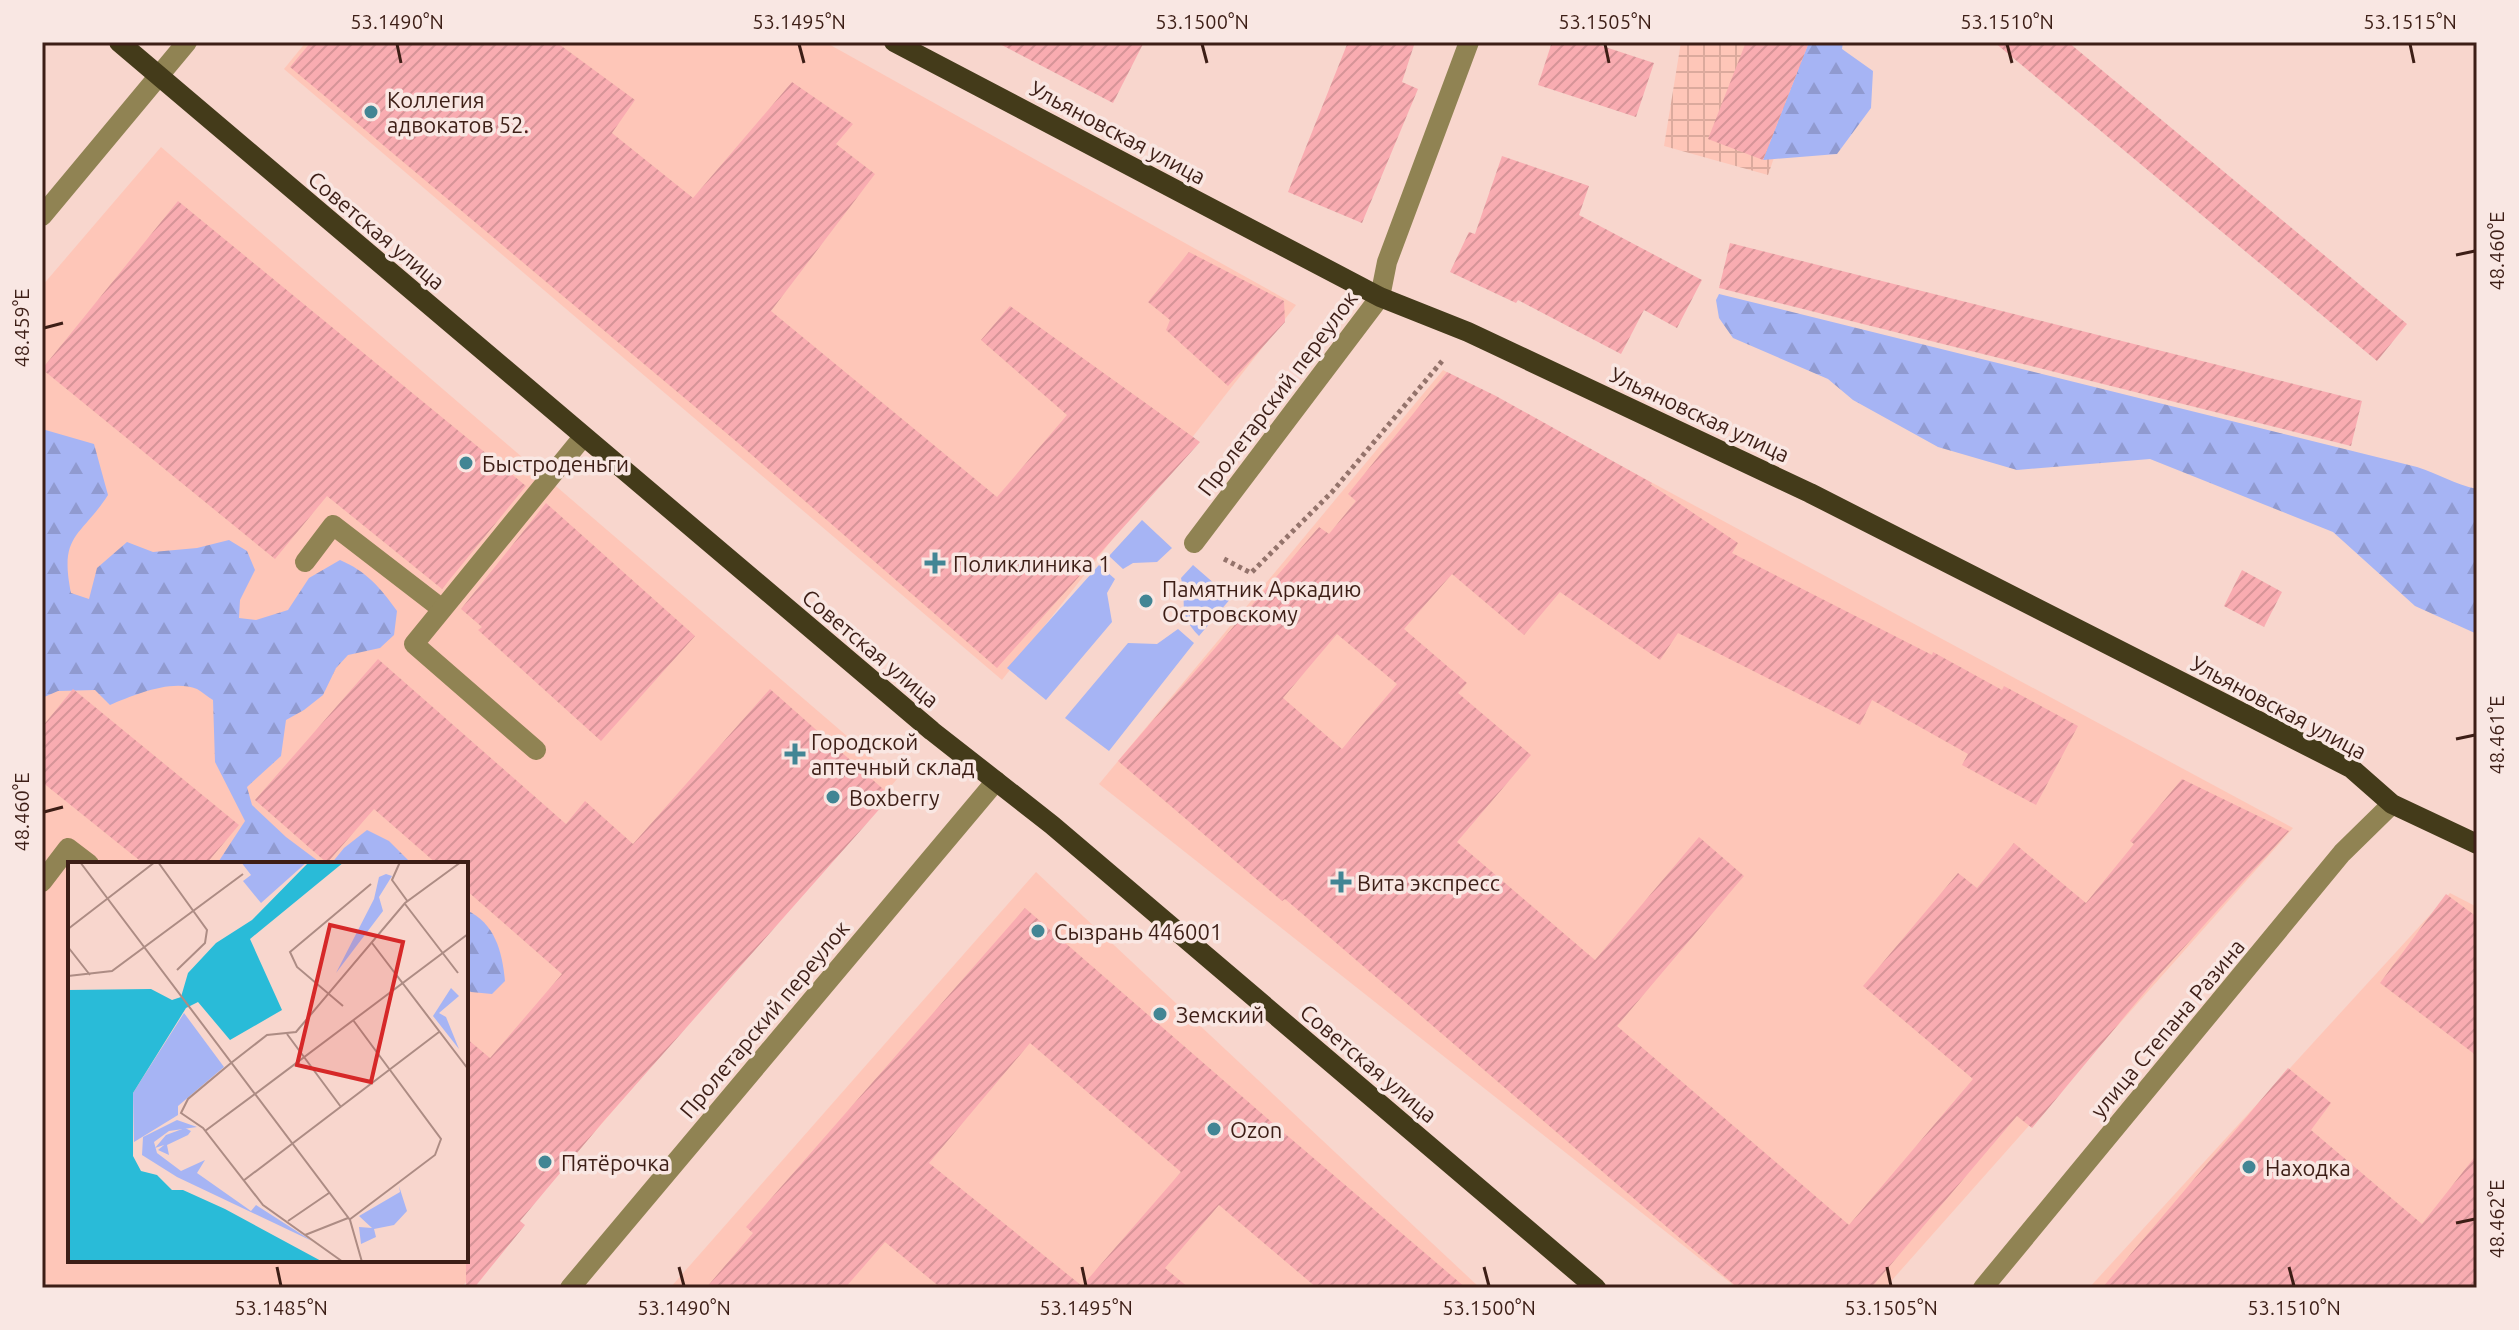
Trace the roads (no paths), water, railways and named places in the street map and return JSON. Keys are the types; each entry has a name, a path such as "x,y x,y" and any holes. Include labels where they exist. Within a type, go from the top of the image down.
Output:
{"main road":[{"name":"Советская улица","path":"119,42 920,721 1052,825 1596,1288"},
{"name":"Ульяновская улица","path":"894,42 1380,297 1468,332 1810,493 2351,768 2392,804 2477,844"}],"street":[{"path":"42,216 187,42"},
{"name":"Пролетарский переулок","path":"1194,543 1380,297 1387,262 1469,42"},
{"path":"536,750 414,644 583,437"},
{"path":"305,562 333,525 442,609"},
{"name":"Пролетарский переулок","path":"570,1288 996,781"},
{"name":"улица Степана Разина","path":"1983,1288 2342,853 2392,804"},
{"path":"42,882 68,848 86,862"}],"place":[{"name":"Коллегия адвокатов 52.","path":"371,112"},
{"name":"Быстроденьги","path":"466,463"},
{"name":"Поликлиника 1","path":"935,563"},
{"name":"Памятник Аркадию Островскому","path":"1146,601"},
{"name":"Городской аптечный склад","path":"795,754"},
{"name":"Boxberry","path":"833,797"},
{"name":"Вита экспресс","path":"1341,882"},
{"name":"Сызрань 446001","path":"1038,931"},
{"name":"Земский","path":"1160,1014"},
{"name":"Ozon","path":"1214,1129"},
{"name":"Пятёрочка","path":"545,1162"},
{"name":"Находка","path":"2249,1167"}]}
